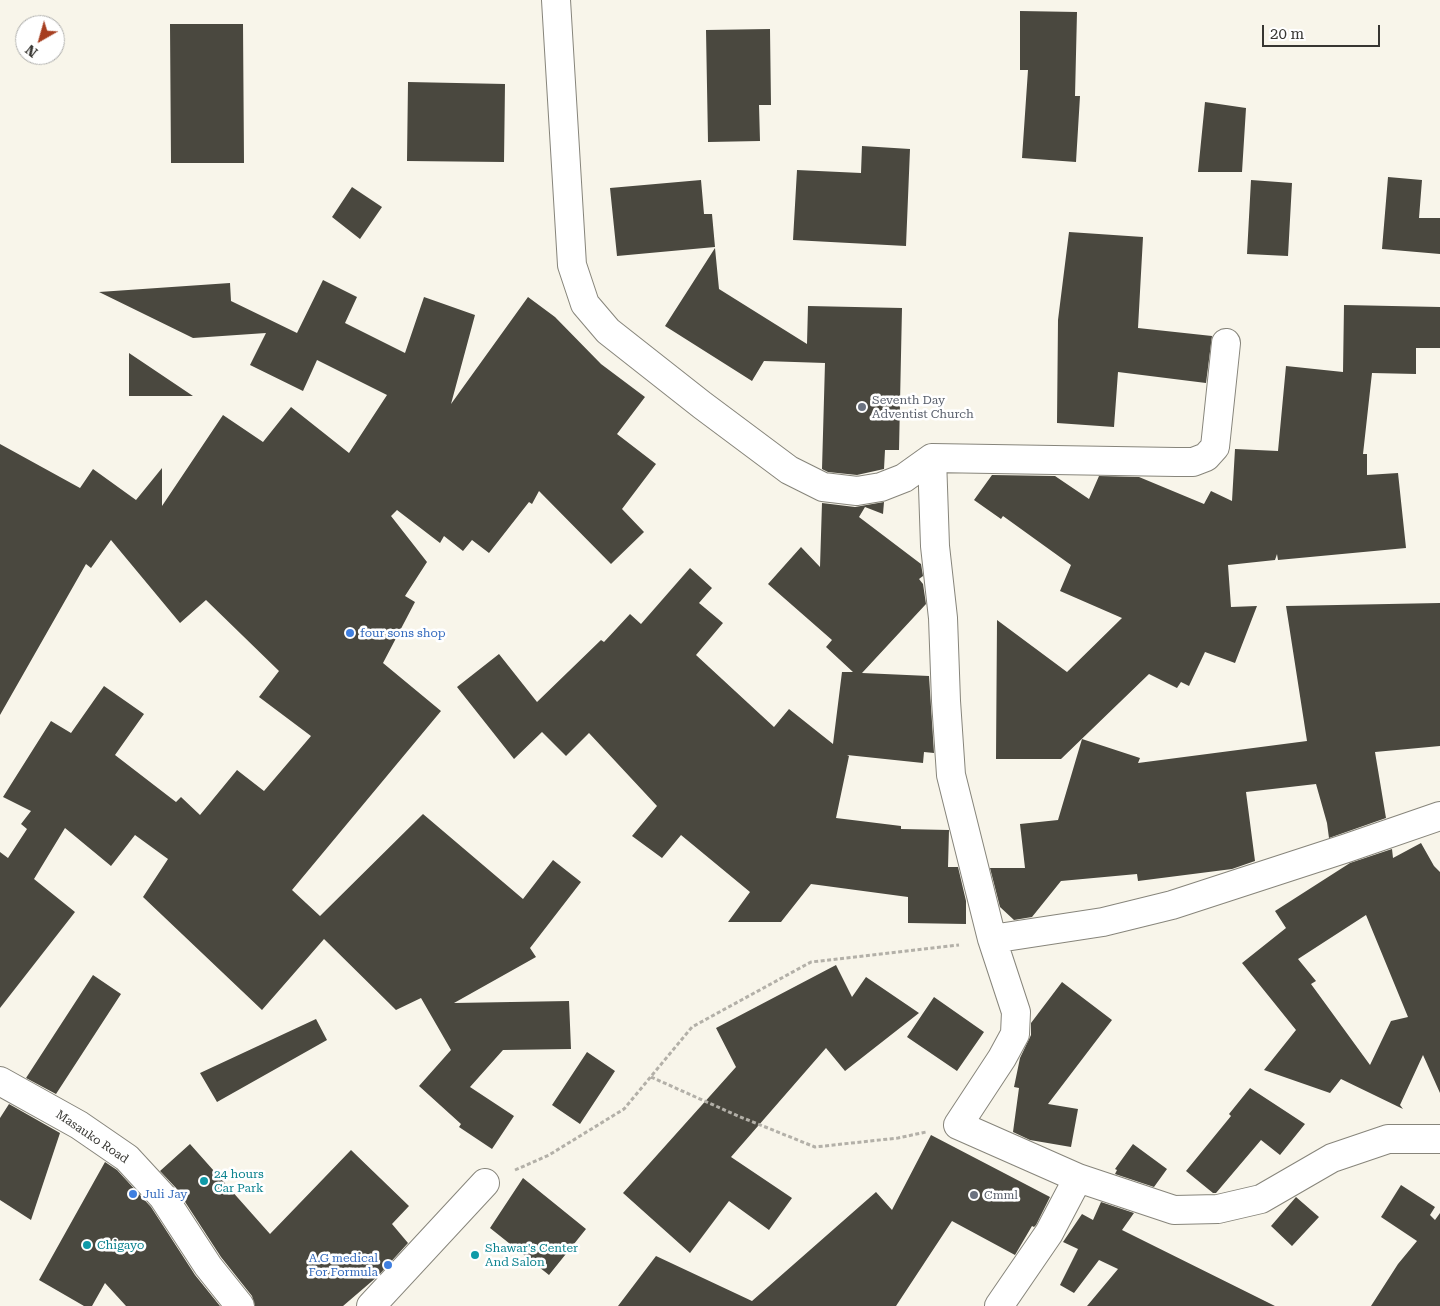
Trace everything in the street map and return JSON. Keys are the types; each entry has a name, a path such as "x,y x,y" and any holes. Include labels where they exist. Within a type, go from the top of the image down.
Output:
{"street":[{"path":"556,0 572,265 585,304 608,331 702,405 789,470 822,487 857,491 881,487 904,478 932,458 1193,462 1206,457 1215,447 1226,343"},
{"path":"932,458 935,546 943,618 951,775 992,939 1016,1012 1015,1034 1002,1058 958,1125 1078,1178 1174,1210 1218,1209 1261,1199 1332,1158 1388,1139 1440,1138"},
{"path":"992,939 1103,922 1172,904 1440,816"},
{"name":"Masauko Road","path":"0,1081 79,1125 127,1158 163,1197 208,1266 240,1306"},
{"path":"999,1306 1049,1233 1078,1178"},
{"path":"371,1306 485,1183"}],"path":[{"path":"485,1183 549,1155 624,1109 692,1027 811,962 950,946 992,939"},
{"path":"651,1077 738,1116 815,1147 898,1138 958,1125"}],"building":[{"path":"1020,11 1077,12 1075,96 1080,96 1076,162 1022,158 1028,70 1020,70"},
{"path":"170,24 243,24 244,163 171,163"},
{"path":"770,29 771,105 759,105 760,141 708,142 706,30"},
{"path":"408,82 505,84 504,162 407,161"},
{"path":"1205,102 1246,108 1242,172 1198,172"},
{"path":"862,146 910,149 906,246 793,240 797,170 861,173"},
{"path":"1388,177 1422,180 1419,218 1440,218 1440,254 1382,249"},
{"path":"701,180 704,214 712,214 715,247 617,256 610,188"},
{"path":"1251,180 1292,183 1288,256 1247,254"},
{"path":"352,187 382,207 360,239 332,217"},
{"path":"1069,232 1143,237 1138,328 1212,336 1206,383 1118,372 1114,427 1057,423 1058,320"},
{"name":"Seventh Day Adventist Church","path":"715,248 719,289 807,344 808,306 902,308 899,450 885,450 884,469 857,475 828,472 822,469 825,363 764,361 752,381 665,326"},
{"path":"323,280 357,297 345,323 405,353 424,297 475,315 451,404 528,297 555,317 601,364 645,397 617,434 656,464 622,509 644,532 611,564 539,491 532,504 529,502 489,553 472,540 463,551 444,536 440,543 397,510 391,516 427,562 405,596 415,602 383,663 441,711 292,890 320,916 423,814 523,899 553,860 581,882 530,948 536,957 454,1003 569,1001 571,1049 503,1050 470,1087 514,1116 492,1149 459,1127 461,1124 419,1086 451,1050 421,998 396,1010 324,939 262,1010 143,897 168,859 135,835 111,866 65,828 34,879 75,912 0,1008 0,852 8,858 27,829 21,824 31,811 3,797 51,721 71,733 104,686 144,714 115,755 176,802 181,797 200,815 237,770 264,791 311,736 259,697 279,671 206,600 180,623 111,540 91,568 86,564 0,715 0,444 80,488 93,469 136,500 162,468 162,506 223,415 263,442 291,407 349,453 387,395 317,360 303,391 250,365 266,333 193,338 99,292 230,283 231,301 297,333"},
{"path":"1344,305 1440,307 1440,348 1416,348 1416,374 1372,373 1363,454 1367,454 1367,475 1398,473 1406,548 1278,560 1277,554 1275,560 1228,565 1231,607 1257,606 1235,663 1205,652 1189,686 1181,682 1177,688 1149,674 1061,759 996,759 997,620 1067,672 1122,618 1060,591 1071,565 1003,516 1001,519 974,500 992,475 1055,476 1089,499 1099,476 1139,477 1204,504 1211,491 1232,501 1235,449 1278,451 1286,366 1343,372"},
{"path":"129,353 193,396 129,396"},
{"path":"884,502 883,514 865,507 859,517 921,564 923,576 919,579 923,584 926,604 862,673 929,676 934,753 924,752 923,763 847,755 849,756 836,818 901,826 901,829 949,830 948,867 958,867 966,901 966,924 908,923 908,897 811,884 781,922 728,922 750,892 681,835 662,858 632,836 657,806 589,733 566,756 542,732 514,759 457,687 499,654 537,702 601,640 604,642 630,614 641,624 690,568 712,588 699,603 723,623 696,655 774,727 789,709 833,744 842,672 853,672 826,647 832,640 768,584 801,547 820,567 822,503 855,507"},
{"path":"1440,603 1440,746 1375,752 1386,818 1329,838 1327,823 1316,784 1246,792 1255,861 1232,869 1138,881 1137,874 1061,881 1032,917 1014,920 1000,907 990,868 1025,868 1020,824 1058,820 1082,739 1140,758 1138,763 1307,741 1286,606"},
{"path":"1421,843 1434,866 1440,872 1440,1093 1423,1055 1400,1105 1403,1109 1341,1079 1330,1093 1264,1070 1296,1030 1242,963 1286,928 1275,911 1350,863 1392,849 1393,858","holes":["1366,915 1408,1017 1391,1021 1370,1065 1311,984 1316,981 1298,959"]},
{"path":"836,965 852,997 866,977 919,1013 845,1071 826,1048 731,1157 792,1198 769,1230 729,1201 690,1253 623,1193 736,1067 716,1028"},
{"path":"93,975 121,994 56,1094 26,1078"},
{"path":"1062,982 1112,1020 1048,1104 1078,1109 1071,1147 1030,1140 1013,1132 1019,1088 1014,1087 1020,1058 1031,1035 1031,1023"},
{"path":"934,997 984,1032 957,1071 907,1037"},
{"path":"316,1019 327,1040 217,1102 200,1073"},
{"path":"587,1052 615,1071 580,1124 552,1105"},
{"path":"1250,1088 1305,1124 1280,1155 1261,1140 1216,1193 1213,1193 1186,1171 1231,1116 1229,1114"},
{"path":"9,1104 60,1133 31,1220 0,1200 0,1118"},
{"path":"931,1135 1050,1197 1036,1225 1032,1226 1015,1255 952,1221 896,1306 618,1306 656,1256 752,1301 876,1192 892,1210"},
{"path":"190,1144 270,1234 351,1150 409,1206 392,1224 408,1243 378,1276 343,1306 255,1306 252,1296 221,1257 176,1188 160,1171"},
{"path":"1133,1144 1167,1169 1154,1187 1115,1174 1117,1170 1115,1169"},
{"path":"105,1162 117,1170 151,1207 195,1275 220,1306 126,1306 105,1283 92,1306 84,1306 39,1280"},
{"path":"523,1178 586,1229 549,1275 490,1228"},
{"path":"1401,1185 1435,1207 1430,1215 1435,1220 1440,1213 1440,1306 1371,1306 1398,1264 1417,1241 1381,1217"},
{"path":"1296,1197 1319,1217 1292,1246 1271,1226"},
{"path":"1101,1202 1134,1213 1122,1230 1275,1306 1087,1306 1118,1269 1099,1260 1074,1293 1060,1285 1078,1249 1063,1242 1082,1214 1093,1220"}],"place":[{"name":"Seventh Day Adventist Church","path":"862,407"},
{"name":"four sons shop","path":"350,633"},
{"name":"24 hours Car Park","path":"204,1181"},
{"name":"Juli Jay","path":"133,1194"},
{"name":"Cmml","path":"974,1195"},
{"name":"Chigayo","path":"87,1245"},
{"name":"Shawar's Center And Salon","path":"475,1255"},
{"name":"A.G medical For Formula","path":"388,1265"}]}
